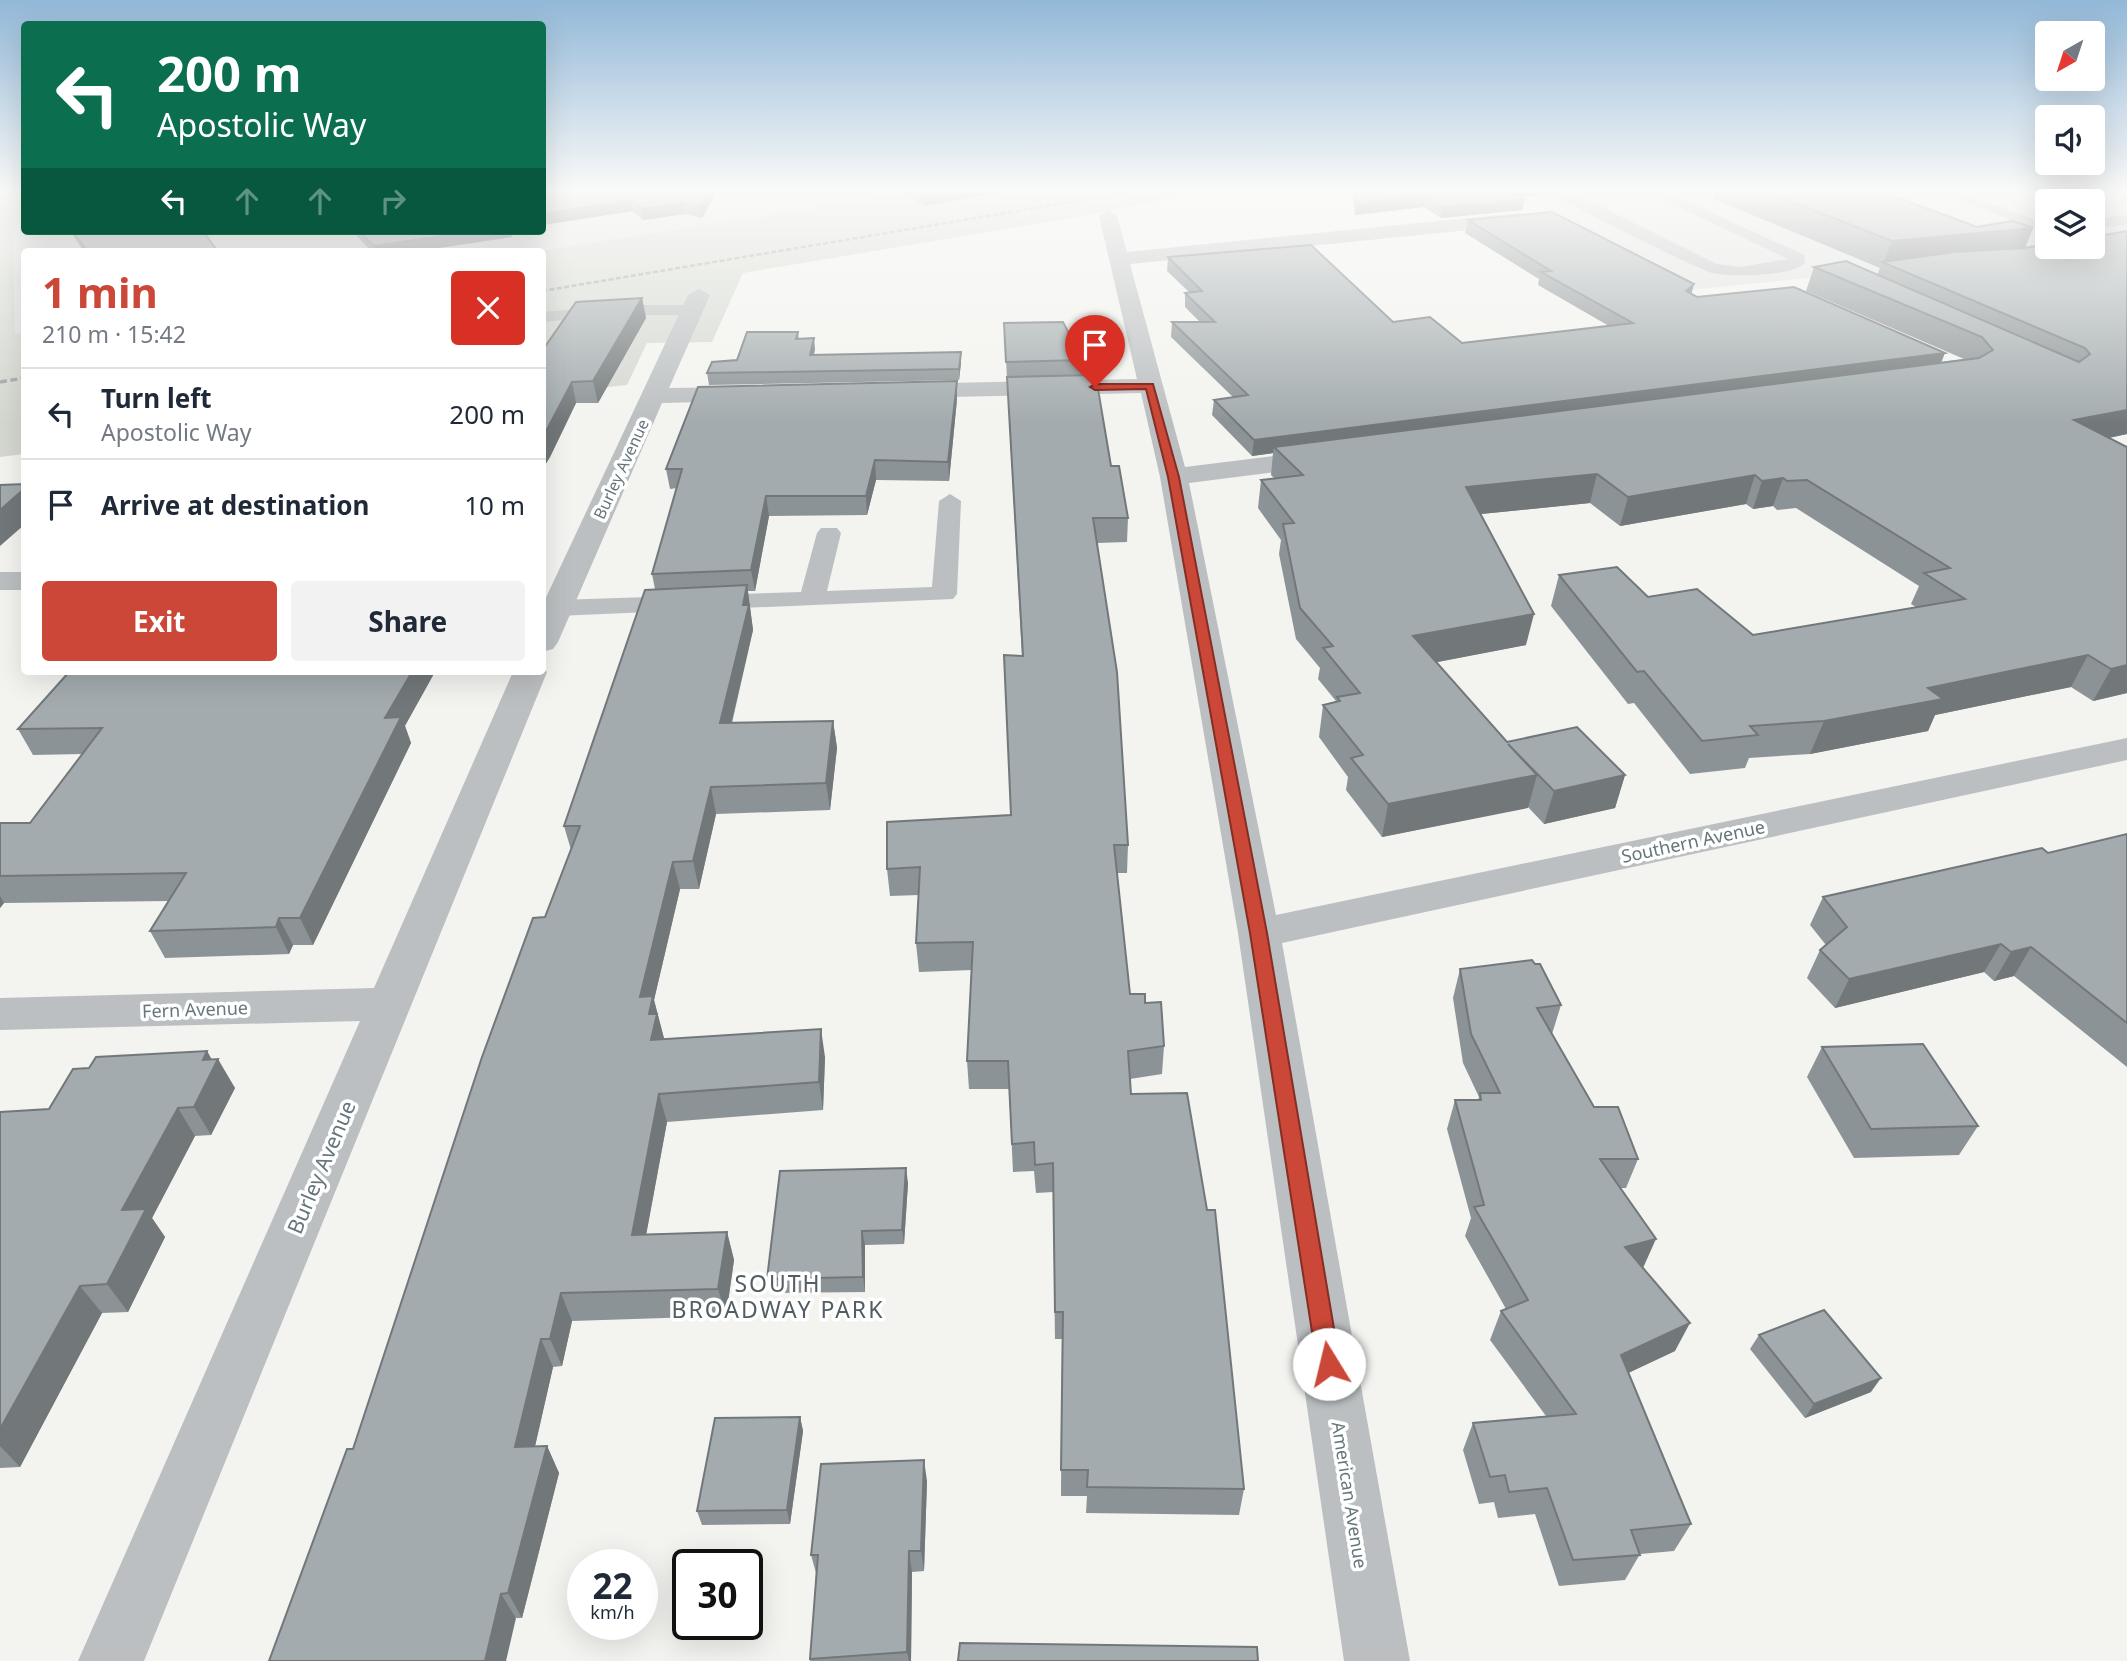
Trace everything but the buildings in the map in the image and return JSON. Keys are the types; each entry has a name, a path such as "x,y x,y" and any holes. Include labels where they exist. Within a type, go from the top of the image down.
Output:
{"street":[{"name":"American Avenue","path":"1120,269 1174,477 1259,933 1377,1661"},
{"name":"Burley Avenue","path":"546,633 696,302"},
{"path":"875,392 1150,386"},
{"path":"655,396 765,394"},
{"path":"1174,477 1352,454"},
{"path":"546,570 573,570"},
{"path":"0,581 21,581"},
{"name":"Burley Avenue","path":"111,1661 529,675"},
{"name":"Southern Avenue","path":"1259,933 2127,749"},
{"name":"Fern Avenue","path":"0,1014 390,1004"}],"lane":[{"path":"1717,269 1741,272 1763,269"},
{"path":"546,317 696,302"},
{"path":"557,608 944,594 950,502"},
{"path":"811,599 829,533"}],"shaded area":[{"path":"0,269 21,269 21,334 0,337"},
{"path":"0,269 13,269 15,334 21,333 21,454 0,457"},
{"path":"546,269 770,269 743,273 712,342 647,343 627,385 546,394"},
{"path":"1650,269 2127,269 2127,424 1809,278 1688,290"}],"railway":[{"path":"546,290 676,269"},
{"path":"0,382 21,378"}],"district":[{"name":"SOUTH BROADWAY PARK","path":"778,1296"}],"route":[{"path":"1095,387 1150,386 1174,477 1259,933 1329,1364"}]}
